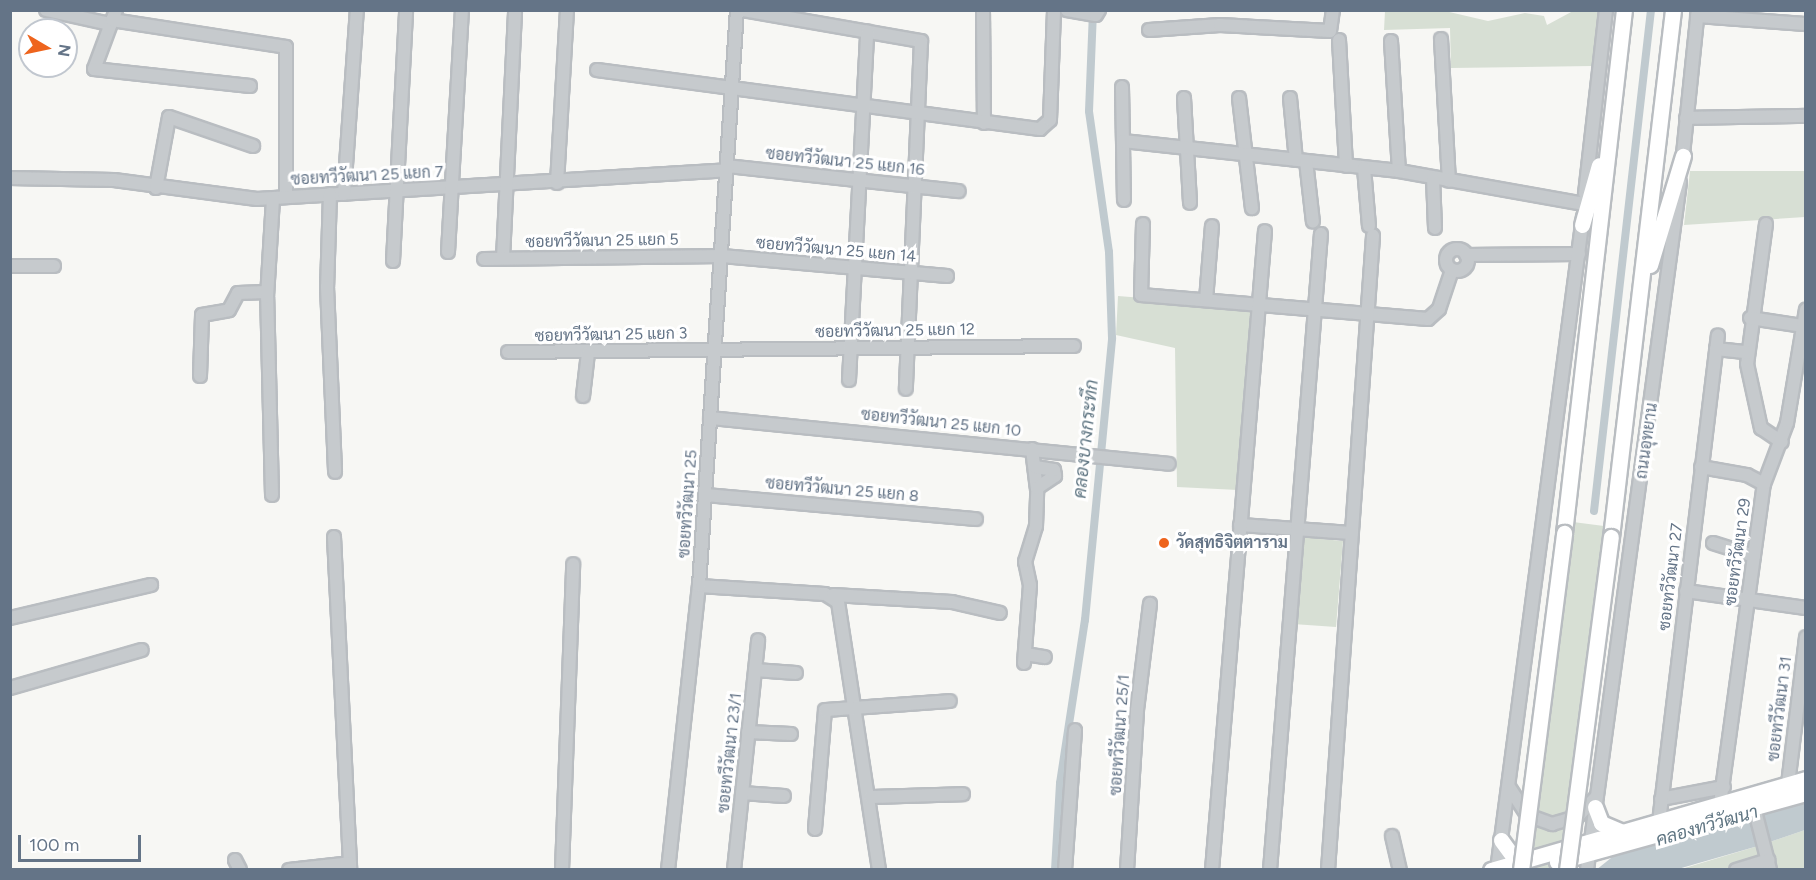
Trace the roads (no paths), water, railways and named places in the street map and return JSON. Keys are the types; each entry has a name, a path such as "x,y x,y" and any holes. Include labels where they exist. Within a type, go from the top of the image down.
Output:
{"main road":[{"path":"1523,867 1624,10"},
{"name":"ถนนอุทยาน","path":"1567,870 1611,537 1673,10"},
{"path":"1582,225 1614,101"},
{"path":"1640,295 1683,156"},
{"path":"1588,856 1624,833 1720,804 1754,806 1788,784 1806,779"},
{"path":"1495,869 1523,867 1588,856 1754,806 1806,793"},
{"path":"1596,802 1601,823 1624,833"},
{"path":"1501,840 1523,867"}],"street":[{"path":"46,10 113,18 286,47 286,197"},
{"path":"344,194 357,10"},
{"path":"393,261 406,10"},
{"path":"448,252 462,10"},
{"path":"503,258 503,185 515,10"},
{"path":"557,183 567,10"},
{"name":"ซอยทวีวัฒนา 25","path":"668,870 699,586 737,10"},
{"path":"742,10 921,41 906,389"},
{"path":"983,10 984,123"},
{"path":"597,70 733,85 863,106 1034,129 1049,125 1054,10"},
{"path":"1067,10 1095,13"},
{"path":"1149,30 1220,25 1330,31 1333,10"},
{"path":"1495,869 1501,840 1579,254 1606,10"},
{"path":"1697,13 1806,24"},
{"name":"ถนนอุทยาน","path":"1588,856 1669,287 1697,13"},
{"path":"113,18 94,69 250,86"},
{"path":"849,380 857,268 867,31"},
{"path":"1441,39 1449,181"},
{"path":"1339,40 1346,166"},
{"path":"1391,41 1399,171"},
{"path":"1122,87 1124,200"},
{"path":"1184,98 1190,203"},
{"path":"1239,98 1252,208"},
{"path":"1290,98 1313,222"},
{"path":"1686,118 1806,116"},
{"path":"156,188 169,117 253,146"},
{"path":"1123,141 1399,171 1584,204"},
{"name":"ซอยทวีวัฒนา 25 แยก 7","path":"10,178 102,180 156,188 273,198 557,183 727,168"},
{"name":"ซอยทวีวัฒนา 25 แยก 16","path":"727,168 959,191"},
{"path":"1328,870 1368,314 1371,231 1364,168"},
{"path":"1433,178 1435,228"},
{"path":"330,194 327,287 335,472"},
{"path":"272,495 267,292 273,198"},
{"path":"1143,224 1141,296 1428,319 1439,309 1452,270 1464,269 1467,255 1579,254"},
{"path":"1766,224 1746,352 1761,428 1782,442"},
{"path":"1206,300 1212,226"},
{"path":"1212,870 1265,231"},
{"path":"1270,870 1321,234"},
{"name":"ซอยทวีวัฒนา 25 แยก 5","path":"484,259 722,256"},
{"name":"ซอยทวีวัฒนา 25 แยก 14","path":"722,256 947,276"},
{"path":"10,266 54,266"},
{"path":"200,376 202,315 228,310 238,294 267,292"},
{"name":"ซอยทวีวัฒนา 29","path":"1720,804 1764,484 1782,442 1806,310"},
{"path":"1750,318 1803,326"},
{"name":"ซอยทวีวัฒนา 27","path":"1659,822 1718,336"},
{"name":"ซอยทวีวัฒนา 25 แยก 12","path":"716,350 1074,346"},
{"path":"1716,349 1746,352"},
{"name":"ซอยทวีวัฒนา 25 แยก 3","path":"508,352 716,350"},
{"path":"583,396 588,353"},
{"name":"ซอยทวีวัฒนา 25 แยก 10","path":"710,418 1169,464"},
{"path":"1032,449 1037,488 1036,526 1025,562 1030,585 1024,658 1045,657"},
{"path":"1035,467 1054,470 1056,476 1037,488"},
{"path":"1701,467 1747,475 1764,484"},
{"name":"ซอยทวีวัฒนา 25 แยก 8","path":"706,495 976,519"},
{"path":"1240,525 1352,533"},
{"path":"289,870 350,866 334,537"},
{"path":"1713,543 1754,556"},
{"path":"562,870 573,564"},
{"path":"10,618 151,585"},
{"path":"699,586 952,602 1000,613"},
{"path":"1686,591 1806,608"},
{"path":"833,595 841,608 879,870"},
{"name":"ซอยทวีวัฒนา 25/1","path":"1127,870 1137,710 1150,604"},
{"name":"ซอยทวีวัฒนา 31","path":"1788,784 1806,637"},
{"name":"ซอยทวีวัฒนา 23/1","path":"734,870 758,640"},
{"path":"10,688 142,650"},
{"path":"755,670 796,673"},
{"path":"815,829 822,712 855,706 950,701"},
{"path":"1065,870 1065,841 1075,730"},
{"path":"748,732 791,734"},
{"path":"1508,783 1527,815 1552,824 1577,817 1596,802"},
{"path":"1661,799 1724,787"},
{"path":"742,793 784,796"},
{"path":"870,797 963,794"},
{"path":"1736,870 1768,859 1754,806"},
{"path":"1392,836 1400,870"}],"waterway":[{"path":"1594,511 1651,10"},
{"name":"คลองบางกระทึก","path":"1055,870 1060,783 1085,620 1112,338 1109,252 1089,111 1093,11"}],"place":[{"name":"วัดสุทธิจิตตาราม","path":"1164,543"}],"water label":[{"name":"คลองทวีวัฒนา","path":"1707,826"}]}
